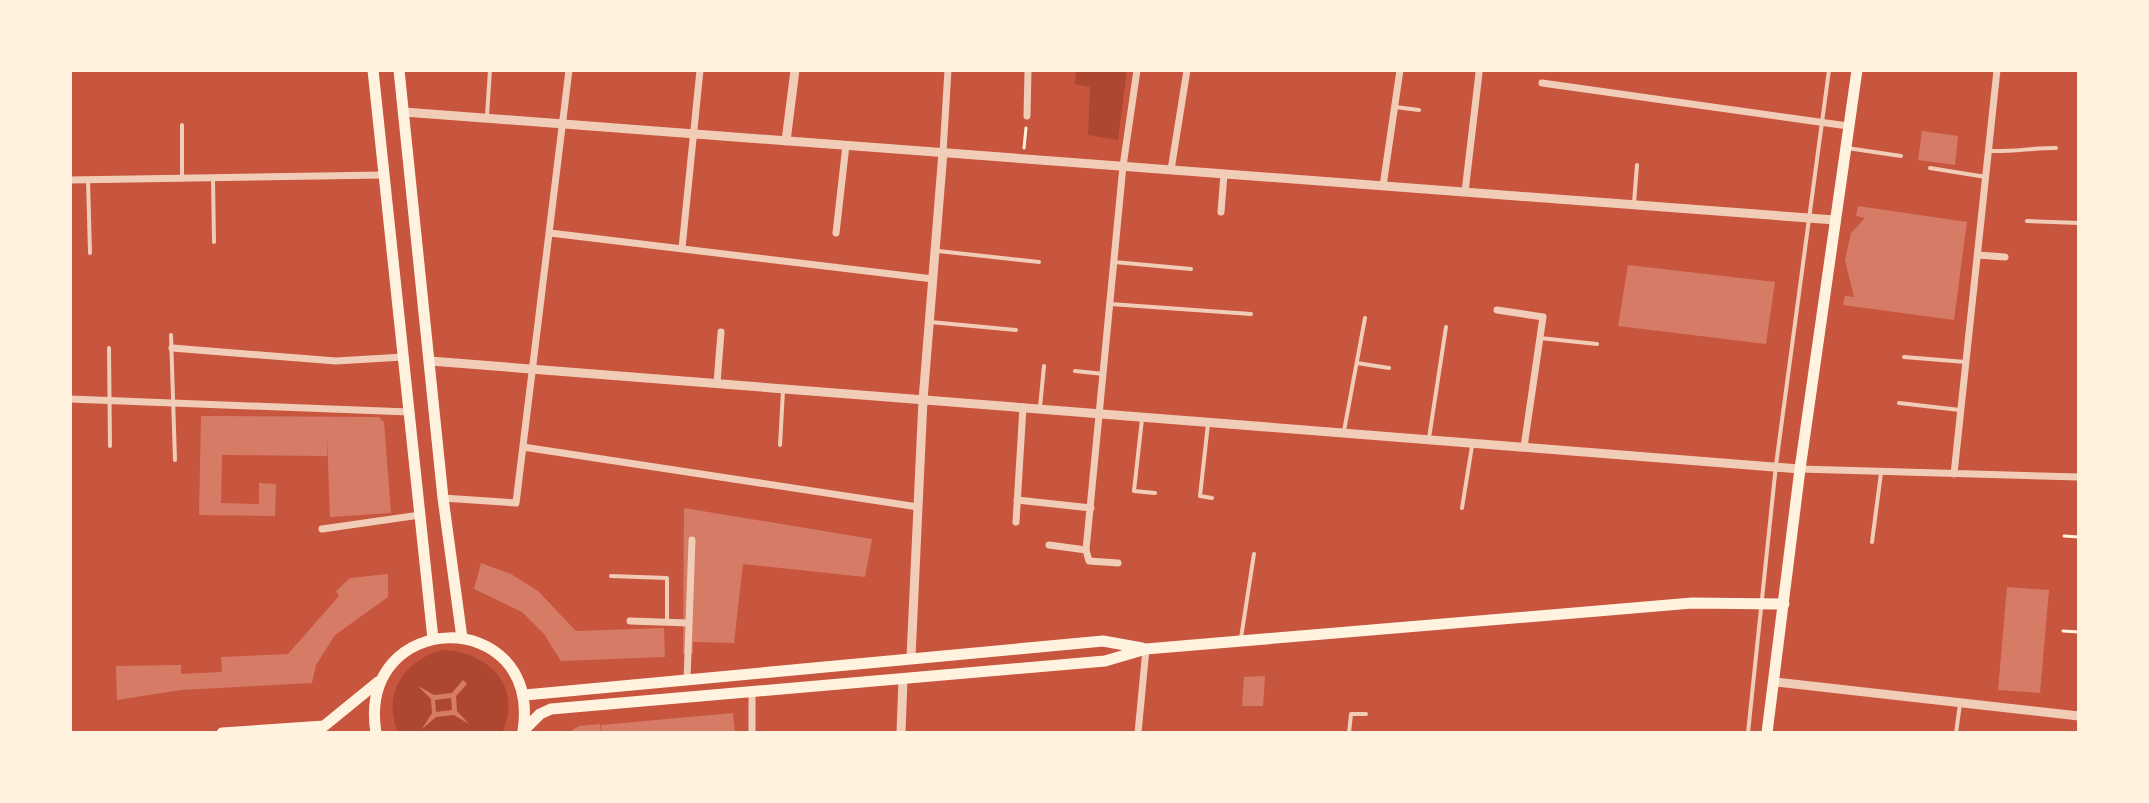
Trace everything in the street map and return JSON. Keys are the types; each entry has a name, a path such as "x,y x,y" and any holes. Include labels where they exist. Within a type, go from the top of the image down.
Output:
{"main road":[{"path":"373,70 433,639"},
{"path":"399,70 443,498 462,638"},
{"path":"1767,733 1800,469 1857,70"},
{"path":"523,732 540,714 551,709 1105,661 1146,649 1692,603 1784,604"},
{"path":"222,733 329,729 379,682 409,647 433,639 462,638 495,651 508,662 525,695 523,732"},
{"path":"525,695 1103,641 1146,649"},
{"path":"376,733 373,709 379,682"}],"street":[{"path":"443,498 516,503 569,70"},
{"path":"682,248 700,70"},
{"path":"786,141 795,70"},
{"path":"911,657 923,400 948,70"},
{"path":"1027,116 1028,70"},
{"path":"1118,563 1089,561 1086,550 1123,166 1137,70"},
{"path":"1171,170 1187,70"},
{"path":"1383,186 1400,70"},
{"path":"1954,474 1997,70"},
{"path":"1465,192 1479,73"},
{"path":"1542,83 1848,126"},
{"path":"404,112 1835,220"},
{"path":"836,233 846,145"},
{"path":"1221,212 1224,174"},
{"path":"70,180 383,175"},
{"path":"550,233 933,279"},
{"path":"1978,255 2005,257"},
{"path":"1497,310 1543,317 1524,447"},
{"path":"717,383 721,332"},
{"path":"172,348 336,361 403,357"},
{"path":"430,361 1800,469 2079,477"},
{"path":"70,399 409,412"},
{"path":"1016,522 1023,407"},
{"path":"523,447 918,507"},
{"path":"1017,500 1091,508"},
{"path":"322,529 420,515"},
{"path":"687,681 692,540"},
{"path":"1049,545 1086,550"},
{"path":"630,621 689,623"},
{"path":"1138,733 1146,649"},
{"path":"901,733 903,679"},
{"path":"1775,682 2079,716"},
{"path":"752,693 752,733"}],"lane":[{"path":"487,118 490,70"},
{"path":"1748,733 1776,465 1829,70"},
{"path":"1395,107 1419,110"},
{"path":"182,125 182,179"},
{"path":"1845,148 1901,156"},
{"path":"1989,151 2056,148"},
{"path":"1633,205 1637,165"},
{"path":"1930,168 1986,177"},
{"path":"213,178 214,242"},
{"path":"88,180 90,253"},
{"path":"2027,221 2079,223"},
{"path":"935,250 1039,262"},
{"path":"1114,262 1191,269"},
{"path":"1110,304 1251,314"},
{"path":"1344,433 1365,318"},
{"path":"929,321 1016,330"},
{"path":"1429,440 1446,327"},
{"path":"171,335 175,460"},
{"path":"1540,338 1597,344"},
{"path":"109,348 110,446"},
{"path":"1904,357 1966,362"},
{"path":"1357,363 1389,368"},
{"path":"1040,409 1044,366"},
{"path":"1075,371 1104,374"},
{"path":"780,445 784,389"},
{"path":"1899,403 1961,410"},
{"path":"1142,417 1134,491 1155,493"},
{"path":"1208,422 1200,496 1212,498"},
{"path":"1462,508 1473,443"},
{"path":"1872,542 1881,472"},
{"path":"1240,643 1254,554"},
{"path":"611,576 667,578 667,622"},
{"path":"1956,733 1960,703"},
{"path":"1349,733 1351,714 1366,714"}],"path":[{"path":"1023,159 1027,116"},
{"path":"2064,536 2079,537"},
{"path":"2063,631 2079,632"}],"shaded area":[{"path":"1076,70 1127,70 1118,140 1088,135 1090,87 1075,84"},
{"path":"441,650 473,657 497,674 508,700 508,716 502,733 398,733 393,705 399,681 416,663"}],"building":[{"path":"1922,131 1958,136 1955,165 1918,160"},
{"path":"1858,206 1967,222 1954,320 1843,305 1845,296 1854,297 1845,260 1851,233 1865,218 1856,216"},
{"path":"1628,265 1775,282 1766,344 1618,326"},
{"path":"201,416 379,417 384,422 391,513 330,517 327,435 327,456 222,455 221,503 259,504 259,483 276,484 275,516 199,515"},
{"path":"684,508 872,539 865,577 743,564 734,643 693,642 693,653 683,654"},
{"path":"481,563 511,574 538,591 576,631 664,628 665,657 561,661 544,634 522,612 474,589"},
{"path":"388,574 388,597 335,635 316,665 312,683 181,690 117,700 116,666 181,665 181,674 222,672 221,657 288,654 339,596 336,591 350,578"},
{"path":"2007,587 2049,590 2040,693 1998,690"},
{"path":"1265,676 1263,706 1242,706 1244,677"},
{"path":"463,680 467,684 456,696 457,711 469,724 454,715 436,717 422,729 432,713 431,699 418,686 434,695 452,693","holes":["451,698 452,710 436,712 435,700"]},
{"path":"733,713 735,733 602,733 601,725"},
{"path":"600,724 601,733 567,733 579,726"}]}
